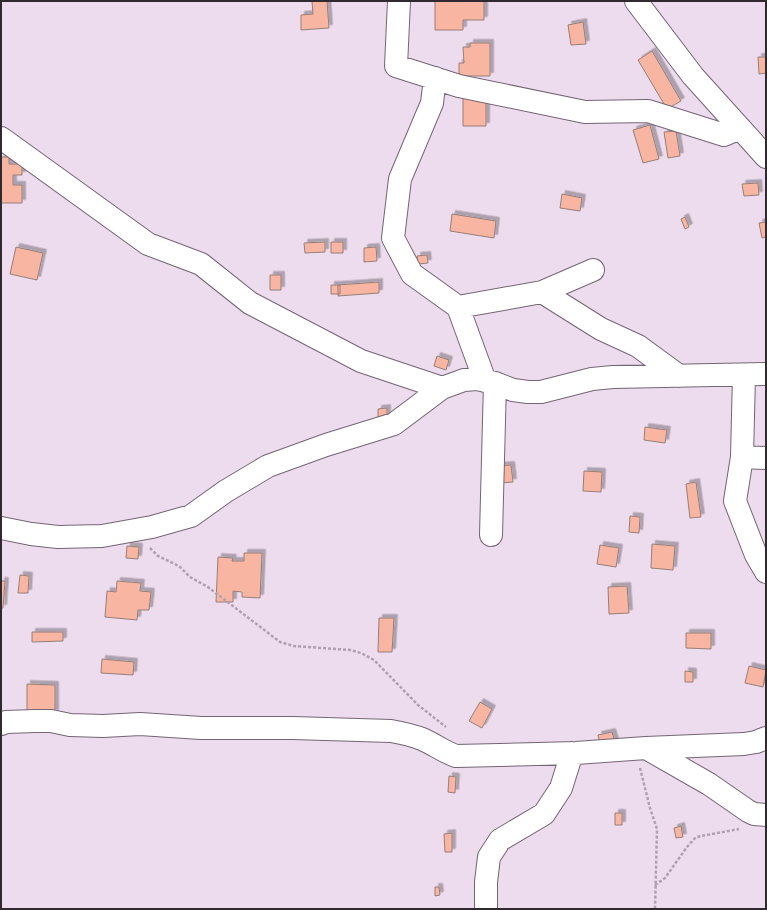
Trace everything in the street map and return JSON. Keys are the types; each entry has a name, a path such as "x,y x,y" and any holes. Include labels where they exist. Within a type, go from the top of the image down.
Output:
{"street":[{"path":"400,1 396,66 459,86 585,112 648,111 724,135 740,128"},
{"path":"636,1 693,76 766,156"},
{"path":"435,78 432,103 400,180 393,238 412,274 458,308 490,382 492,534"},
{"path":"1,138 148,244 201,264 250,303 361,361 442,388"},
{"path":"458,308 542,292 593,270"},
{"path":"542,292 601,329 638,346 679,376"},
{"path":"1,528 31,534 58,537 102,536 152,527 191,516 226,491 268,466 326,445 394,424 442,388 464,380 477,379 513,390 541,392 592,379 613,377 766,374"},
{"path":"744,375 742,457 735,501 756,555 766,572"},
{"path":"742,457 766,458"},
{"path":"1,724 6,722 35,721 70,725 103,726 140,724 201,728 368,729 391,731 423,739 447,753 456,756 572,753 744,744 756,742 766,738"},
{"path":"641,749 709,784 748,811 754,814 766,815"},
{"path":"486,909 486,882 489,857 500,840 544,814 561,788 572,753"}],"path":[{"path":"152,527 146,538 151,550 158,556 179,566 190,577 208,587 280,642 294,646 350,650 362,653 374,660 418,705 448,728"},
{"path":"641,749 650,808 657,829 655,909"},
{"path":"655,885 665,878 696,837 744,827"}],"building":[{"path":"312,1 327,1 329,28 301,30 301,15 313,14"},
{"path":"435,1 484,1 484,20 463,20 463,30 435,30"},
{"path":"583,22 586,44 571,45 568,25"},
{"path":"470,43 490,43 490,76 459,76 459,63 464,63 463,47 470,47"},
{"path":"652,51 681,101 667,109 638,60"},
{"path":"758,57 766,57 766,73 759,74"},
{"path":"463,97 486,97 486,126 463,126"},
{"path":"650,125 659,159 643,163 633,130"},
{"path":"676,131 680,156 668,158 664,132"},
{"path":"1,157 9,157 9,164 22,164 22,175 13,175 13,185 22,185 22,203 1,203"},
{"path":"758,183 759,195 744,196 742,184"},
{"path":"562,194 582,198 580,211 560,208"},
{"path":"452,214 496,221 494,238 450,231"},
{"path":"685,217 689,227 685,229 681,219"},
{"path":"766,222 766,237 762,238 759,223"},
{"path":"325,242 325,252 305,253 304,243"},
{"path":"331,242 343,242 343,253 331,253"},
{"path":"16,247 43,253 37,280 10,274"},
{"path":"376,247 377,261 364,262 364,248"},
{"path":"427,255 428,263 418,264 417,256"},
{"path":"270,275 281,275 281,290 270,290"},
{"path":"379,282 379,293 338,296 338,285"},
{"path":"331,285 340,285 340,294 331,294"},
{"path":"437,356 449,360 446,370 434,366"},
{"path":"387,408 387,422 378,422 378,409"},
{"path":"645,427 667,430 665,443 644,440"},
{"path":"511,465 513,482 499,483 497,466"},
{"path":"584,471 602,472 601,492 583,491"},
{"path":"696,482 701,517 690,518 686,484"},
{"path":"630,516 640,517 639,533 629,532"},
{"path":"652,544 675,546 673,570 651,568"},
{"path":"600,545 619,548 616,567 597,564"},
{"path":"127,546 139,547 138,559 126,558"},
{"path":"244,553 262,553 260,598 242,597 242,592 233,591 233,602 216,602 218,557 233,558 232,561 244,561"},
{"path":"20,575 29,576 28,593 18,593"},
{"path":"1,581 5,581 3,608 1,608"},
{"path":"117,581 141,583 140,591 151,592 149,610 138,610 137,620 105,617 107,591 116,592"},
{"path":"627,586 629,613 609,614 608,587"},
{"path":"379,618 394,618 392,652 378,652"},
{"path":"32,632 63,632 63,641 32,642"},
{"path":"686,633 711,633 711,649 686,648"},
{"path":"102,659 134,662 133,675 101,673"},
{"path":"749,666 766,670 763,687 745,683"},
{"path":"685,671 693,672 693,682 685,682"},
{"path":"27,684 55,685 55,713 27,712"},
{"path":"480,702 492,709 482,728 469,721"},
{"path":"612,732 615,742 600,745 598,735"},
{"path":"449,776 456,777 455,793 448,792"},
{"path":"615,813 622,813 622,825 615,825"},
{"path":"681,826 683,837 676,838 674,828"},
{"path":"452,833 452,852 445,852 444,834"},
{"path":"435,887 439,887 440,895 435,896"}]}
